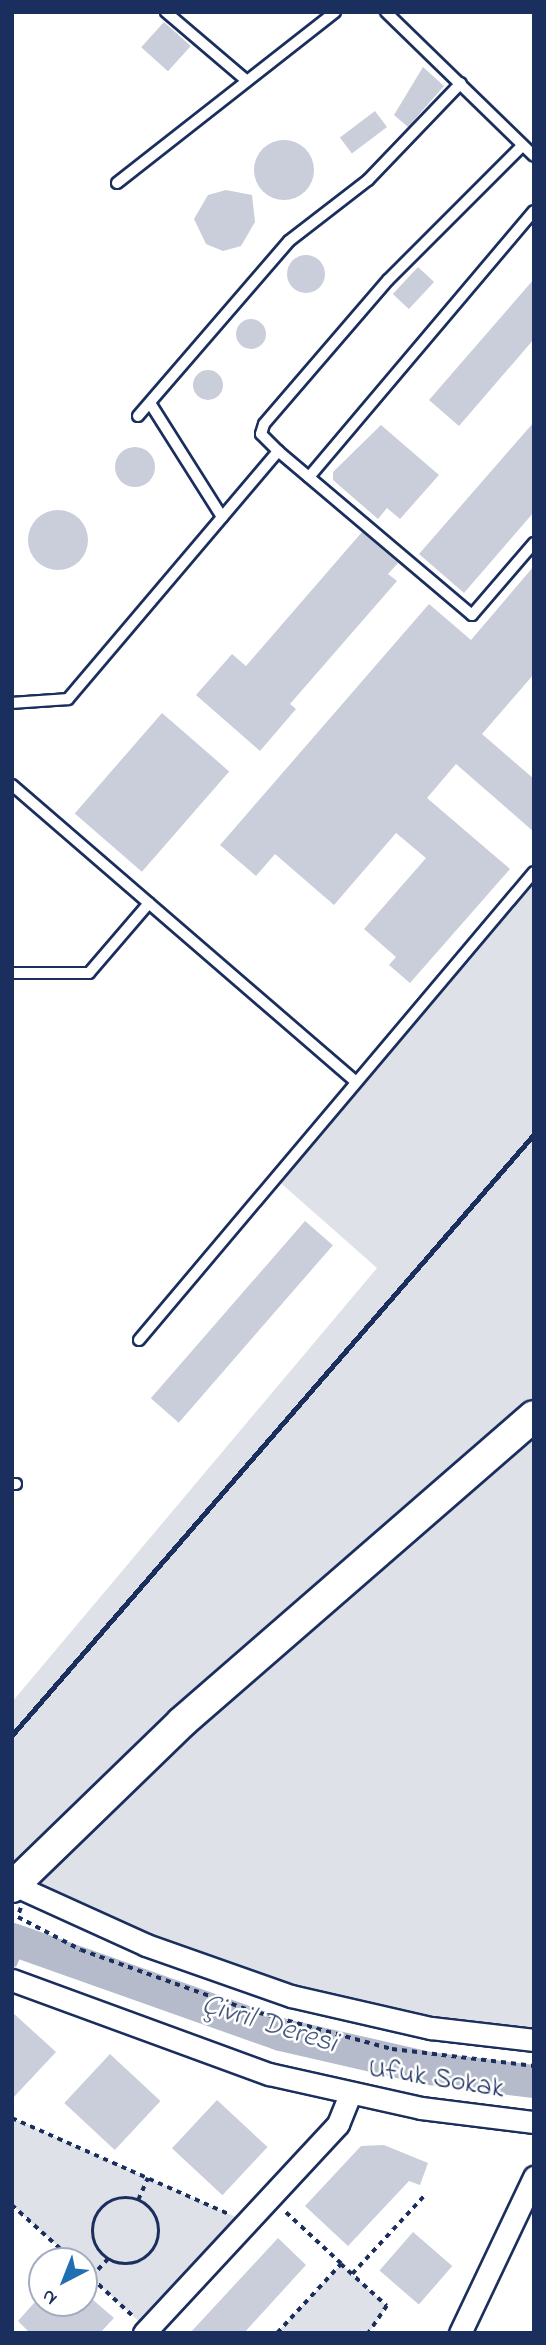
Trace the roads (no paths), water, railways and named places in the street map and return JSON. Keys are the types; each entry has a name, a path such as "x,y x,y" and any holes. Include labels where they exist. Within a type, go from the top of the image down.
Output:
{"street":[{"path":"534,1395 299,1601 182,1722 13,1886 146,1945 291,1996 432,2028 534,2040"},
{"path":"182,1722 534,1416"},
{"name":"Ufuk Sokak","path":"12,1980 183,2045 350,2095 534,2122"},
{"path":"146,2331 338,2124 350,2095"},
{"path":"460,2333 534,2177"}],"lane":[{"path":"166,12 247,81"},
{"path":"117,183 335,12"},
{"path":"386,12 534,156"},
{"path":"138,416 289,241 368,180 461,83"},
{"path":"522,146 388,280 264,424 261,434 472,615 534,543"},
{"path":"309,477 534,211"},
{"path":"149,403 222,517"},
{"path":"12,703 68,699 278,451"},
{"path":"12,785 356,1082"},
{"path":"139,1340 534,872"},
{"path":"12,973 89,973 149,903"}],"water":[{"path":"12,1922 31,1933 16,1967 12,1965"}],"waterway":[{"name":"Çivril Deresi","path":"12,1939 280,2034 429,2068 534,2081"}],"railway":[{"path":"12,1735 534,1134"}]}
